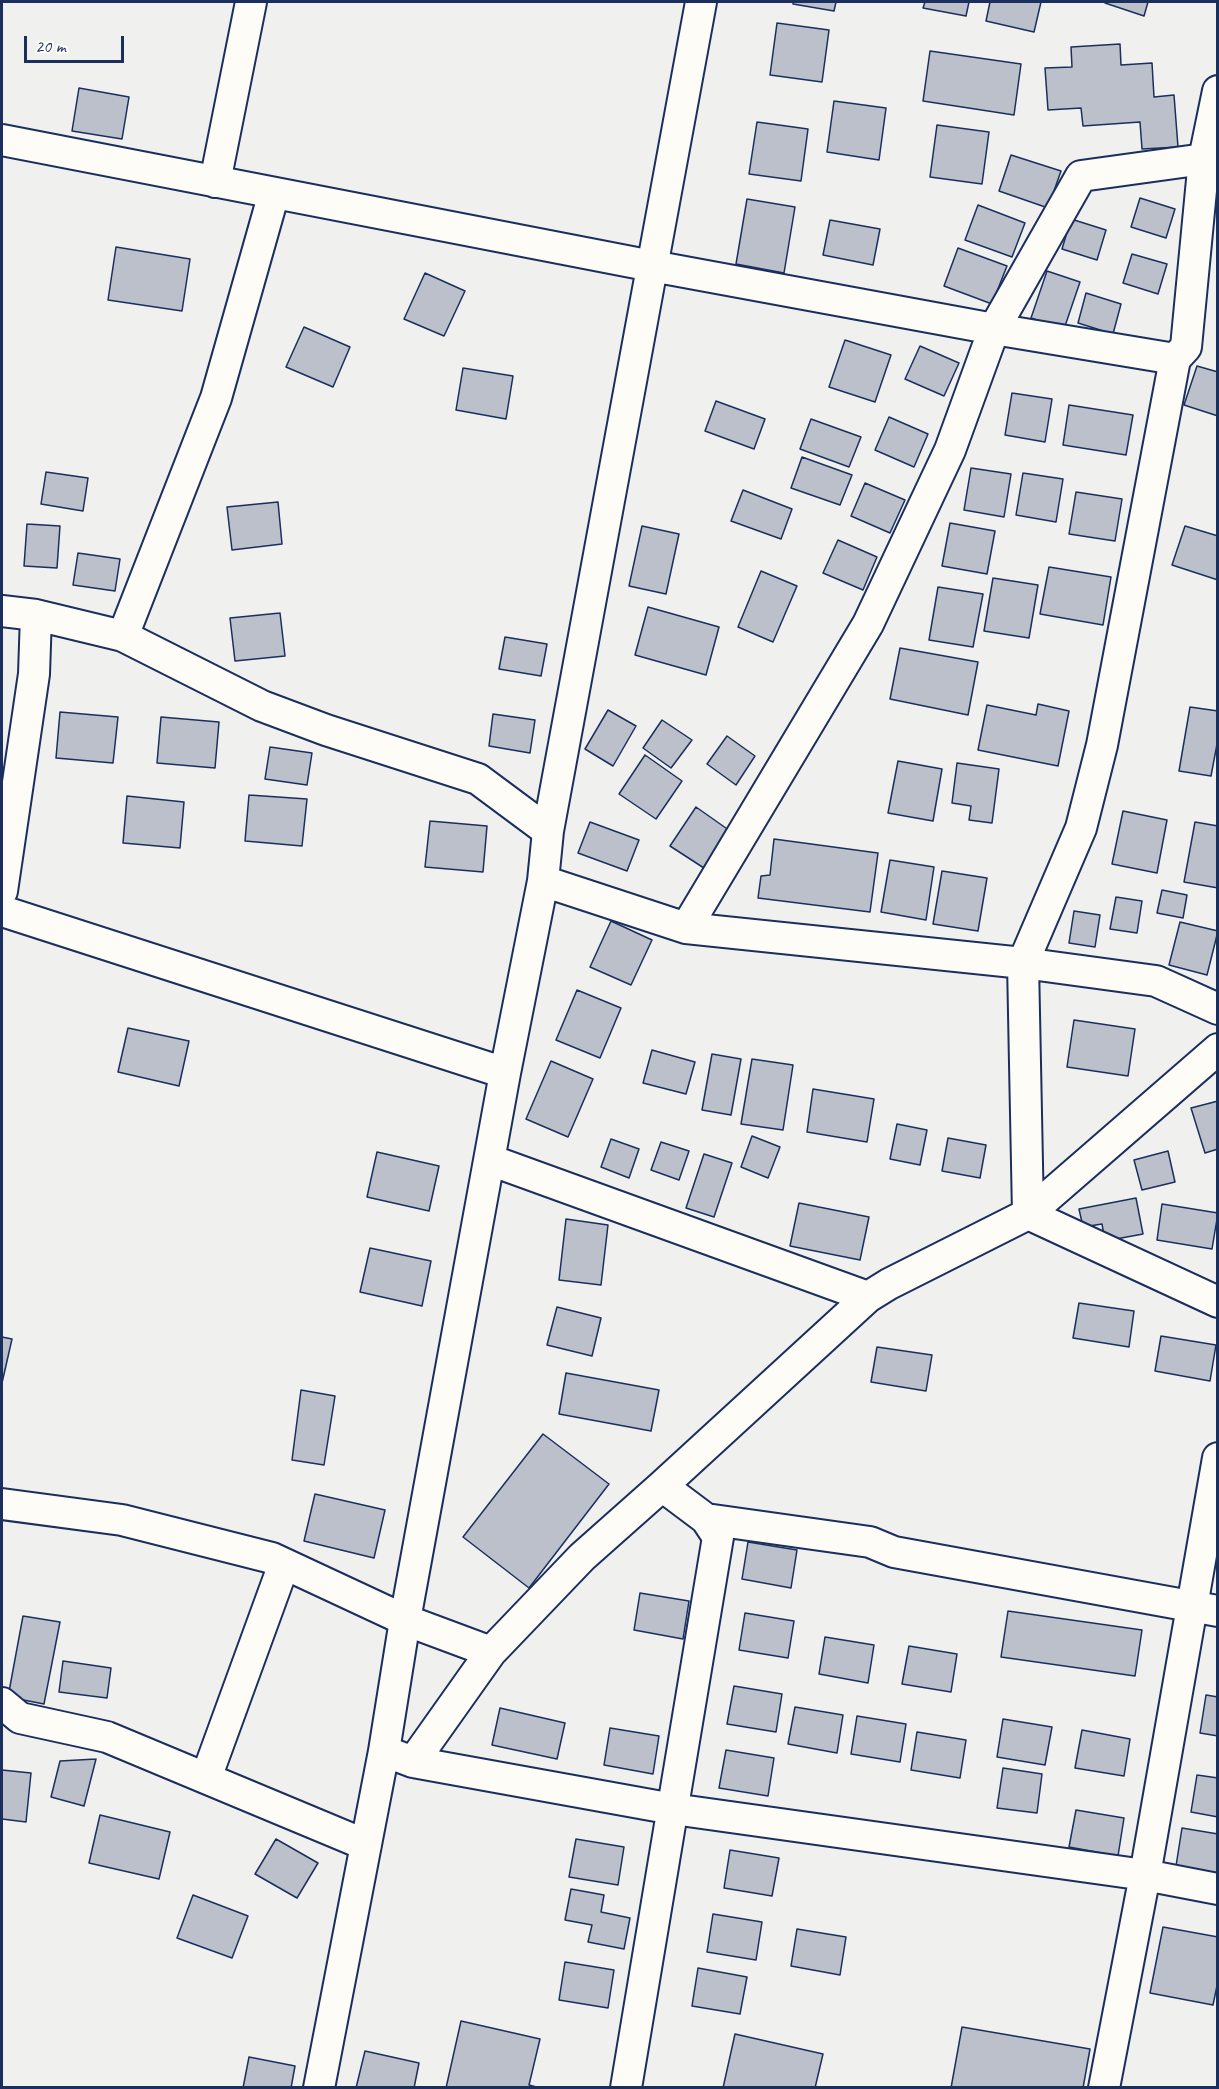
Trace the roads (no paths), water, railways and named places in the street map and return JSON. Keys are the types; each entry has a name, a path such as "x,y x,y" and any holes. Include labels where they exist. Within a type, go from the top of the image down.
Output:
{"street":[{"path":"215,182 251,2"},
{"path":"319,2088 384,1752 402,1619 543,881 548,831 701,2"},
{"path":"1028,1214 1023,963 1081,828 1099,755 1175,359 1186,347 1204,159 1218,91"},
{"path":"2,140 652,266 994,329 1175,359"},
{"path":"686,928 868,624 950,450 994,329 1081,176 1204,159"},
{"path":"123,636 216,398 274,192"},
{"path":"2,611 36,615 123,636 262,706 326,730 478,779 548,831"},
{"path":"2,891 5,841 34,674 36,615"},
{"path":"543,881 686,928 1023,963 1156,981 1218,1009"},
{"path":"2,911 505,1073"},
{"path":"413,1762 491,1652 582,1557 868,1297 889,1284 1028,1214 1218,1048"},
{"path":"490,1160 868,1297"},
{"path":"1028,1214 1218,1302"},
{"path":"1104,2088 1145,1875 1204,1609 1218,1458"},
{"path":"626,2088 718,1537 706,1519 662,1486"},
{"path":"2,1504 122,1520 272,1558 402,1619 491,1652"},
{"path":"706,1519 870,1542 894,1552 1204,1609"},
{"path":"206,1778 284,1564"},
{"path":"2,1703 20,1718 107,1737 366,1845"},
{"path":"384,1752 413,1762 673,1809 1145,1875 1218,1889"}]}
